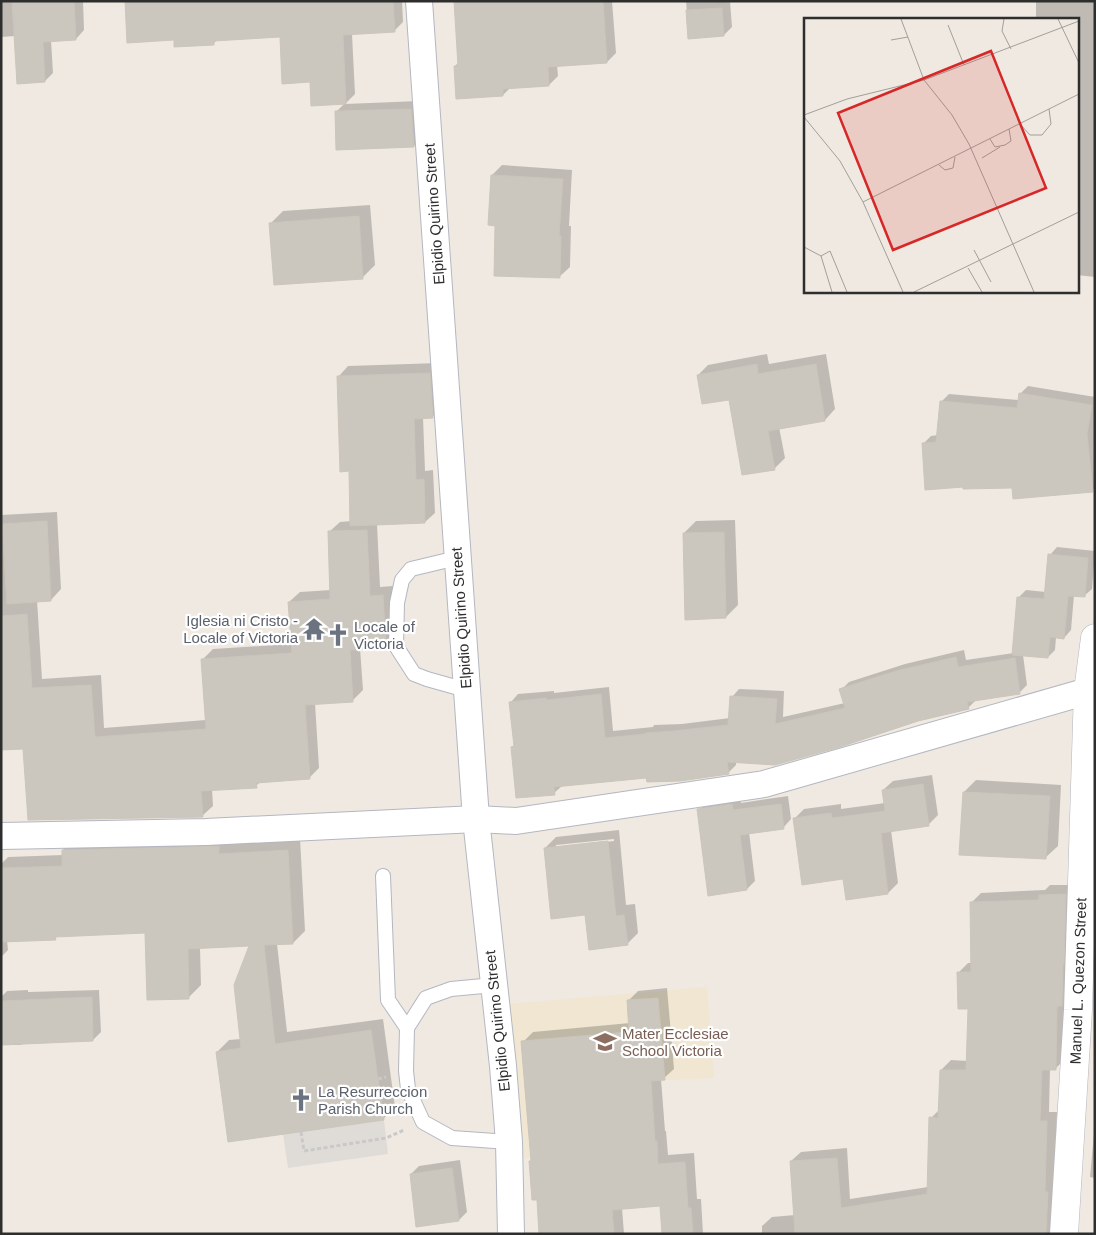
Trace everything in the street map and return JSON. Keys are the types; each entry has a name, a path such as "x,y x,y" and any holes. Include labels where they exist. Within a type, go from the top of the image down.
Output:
{"street":[{"name":"Elpidio Quirino Street","path":"419,1 476,819 503,1066 509,1142 511,1234"},
{"name":"Manuel L. Quezon Street","path":"1064,1234 1086,1010 1091,691 1095,638"},
{"path":"1,836 206,832 476,819 516,821 764,784 1091,691"}],"lane":[{"path":"457,558 411,569 402,580 397,603 396,646 414,674 466,690"},
{"path":"383,876 388,1000 407,1028"},
{"path":"494,985 451,989 426,998 407,1028 406,1071 408,1089 423,1122 452,1138 509,1142"}],"path":[{"path":"301,1132 304,1151 386,1138 423,1122"}],"shaded area":[{"name":"Mater Ecclesiae School Victoria","path":"707,987 714,1078 556,1089 537,1156 508,1161 496,1005"},
{"path":"384,1120 388,1154 288,1168 283,1134"}],"building":[{"path":"12,1 74,1 76,40 43,42 45,82 17,84"},
{"path":"125,1 393,1 395,32 343,35 346,104 311,106 310,82 282,84 280,37 214,41 214,45 174,47 174,40 127,43"},
{"path":"454,1 603,1 607,63 548,67 549,86 503,89 503,96 456,99 454,66 458,66"},
{"path":"722,8 724,36 688,39 686,10"},
{"path":"411,109 414,147 336,150 335,111"},
{"path":"491,175 563,179 559,236 561,236 560,278 494,276 495,226 488,225"},
{"path":"359,216 363,279 274,285 269,223"},
{"path":"757,364 758,374 816,364 825,421 768,431 775,470 742,475 729,400 702,404 697,375"},
{"path":"430,373 433,418 414,419 416,480 424,479 425,523 350,526 349,471 340,472 337,376"},
{"path":"1019,393 1092,405 1087,434 1093,492 1013,499 1012,488 963,489 963,487 925,490 922,443 936,442 940,401 1017,408"},
{"path":"47,521 51,601 7,604 2,524"},
{"path":"367,530 370,596 383,595 386,647 350,650 353,702 305,705 310,779 256,783 257,788 201,791 203,817 28,820 23,749 1,750 1,616 27,614 32,688 91,685 95,737 206,729 201,659 292,653 288,602 330,599 328,531"},
{"path":"724,532 726,618 685,620 683,533"},
{"path":"1048,554 1088,558 1085,597 1068,596 1064,639 1050,637 1048,658 1012,655 1017,597 1044,599"},
{"path":"956,657 958,667 1015,658 1020,694 967,702 969,709 918,721 840,747 775,765 727,762 729,774 680,781 647,782 646,778 554,787 555,795 516,798 511,747 514,746 509,702 601,694 605,738 728,725 730,696 777,699 775,724 845,708 839,689 896,671"},
{"path":"923,784 929,826 881,833 888,894 846,900 843,879 802,885 793,818 831,813 832,818 885,811 882,790"},
{"path":"963,792 1050,796 1046,859 959,855"},
{"path":"732,804 733,810 781,804 784,829 740,835 747,890 708,896 697,809"},
{"path":"608,841 616,916 624,915 628,945 589,950 585,915 551,919 544,848"},
{"path":"219,846 219,854 288,850 293,944 264,945 275,1044 371,1030 384,1120 228,1142 216,1052 241,1048 234,985 249,946 188,949 189,999 147,1000 145,933 55,937 56,940 1,942 1,868 62,866 62,850"},
{"path":"1066,894 1062,1006 1057,1006 1056,1070 1042,1070 1040,1121 1047,1121 1045,1192 1048,1192 1046,1234 795,1234 790,1161 837,1158 841,1208 927,1194 929,1117 938,1118 940,1070 966,1070 968,1009 958,1009 957,972 971,972 970,902 1039,900 1039,895"},
{"path":"92,997 93,1041 1,1045 1,1001"},
{"path":"658,998 665,1080 651,1081 658,1164 685,1162 688,1208 691,1208 693,1234 662,1234 660,1206 612,1210 614,1234 539,1234 537,1200 532,1200 529,1161 531,1161 521,1041 629,1032 627,1000"},
{"path":"452,1168 459,1221 416,1227 410,1174"}],"place":[{"name":"Iglesia ni Cristo - Locale of Victoria","path":"314,629"},
{"name":"Locale of Victoria","path":"338,635"},
{"name":"Mater Ecclesiae School Victoria","path":"605,1042"},
{"name":"La Resurreccion Parish Church","path":"301,1100"}]}
